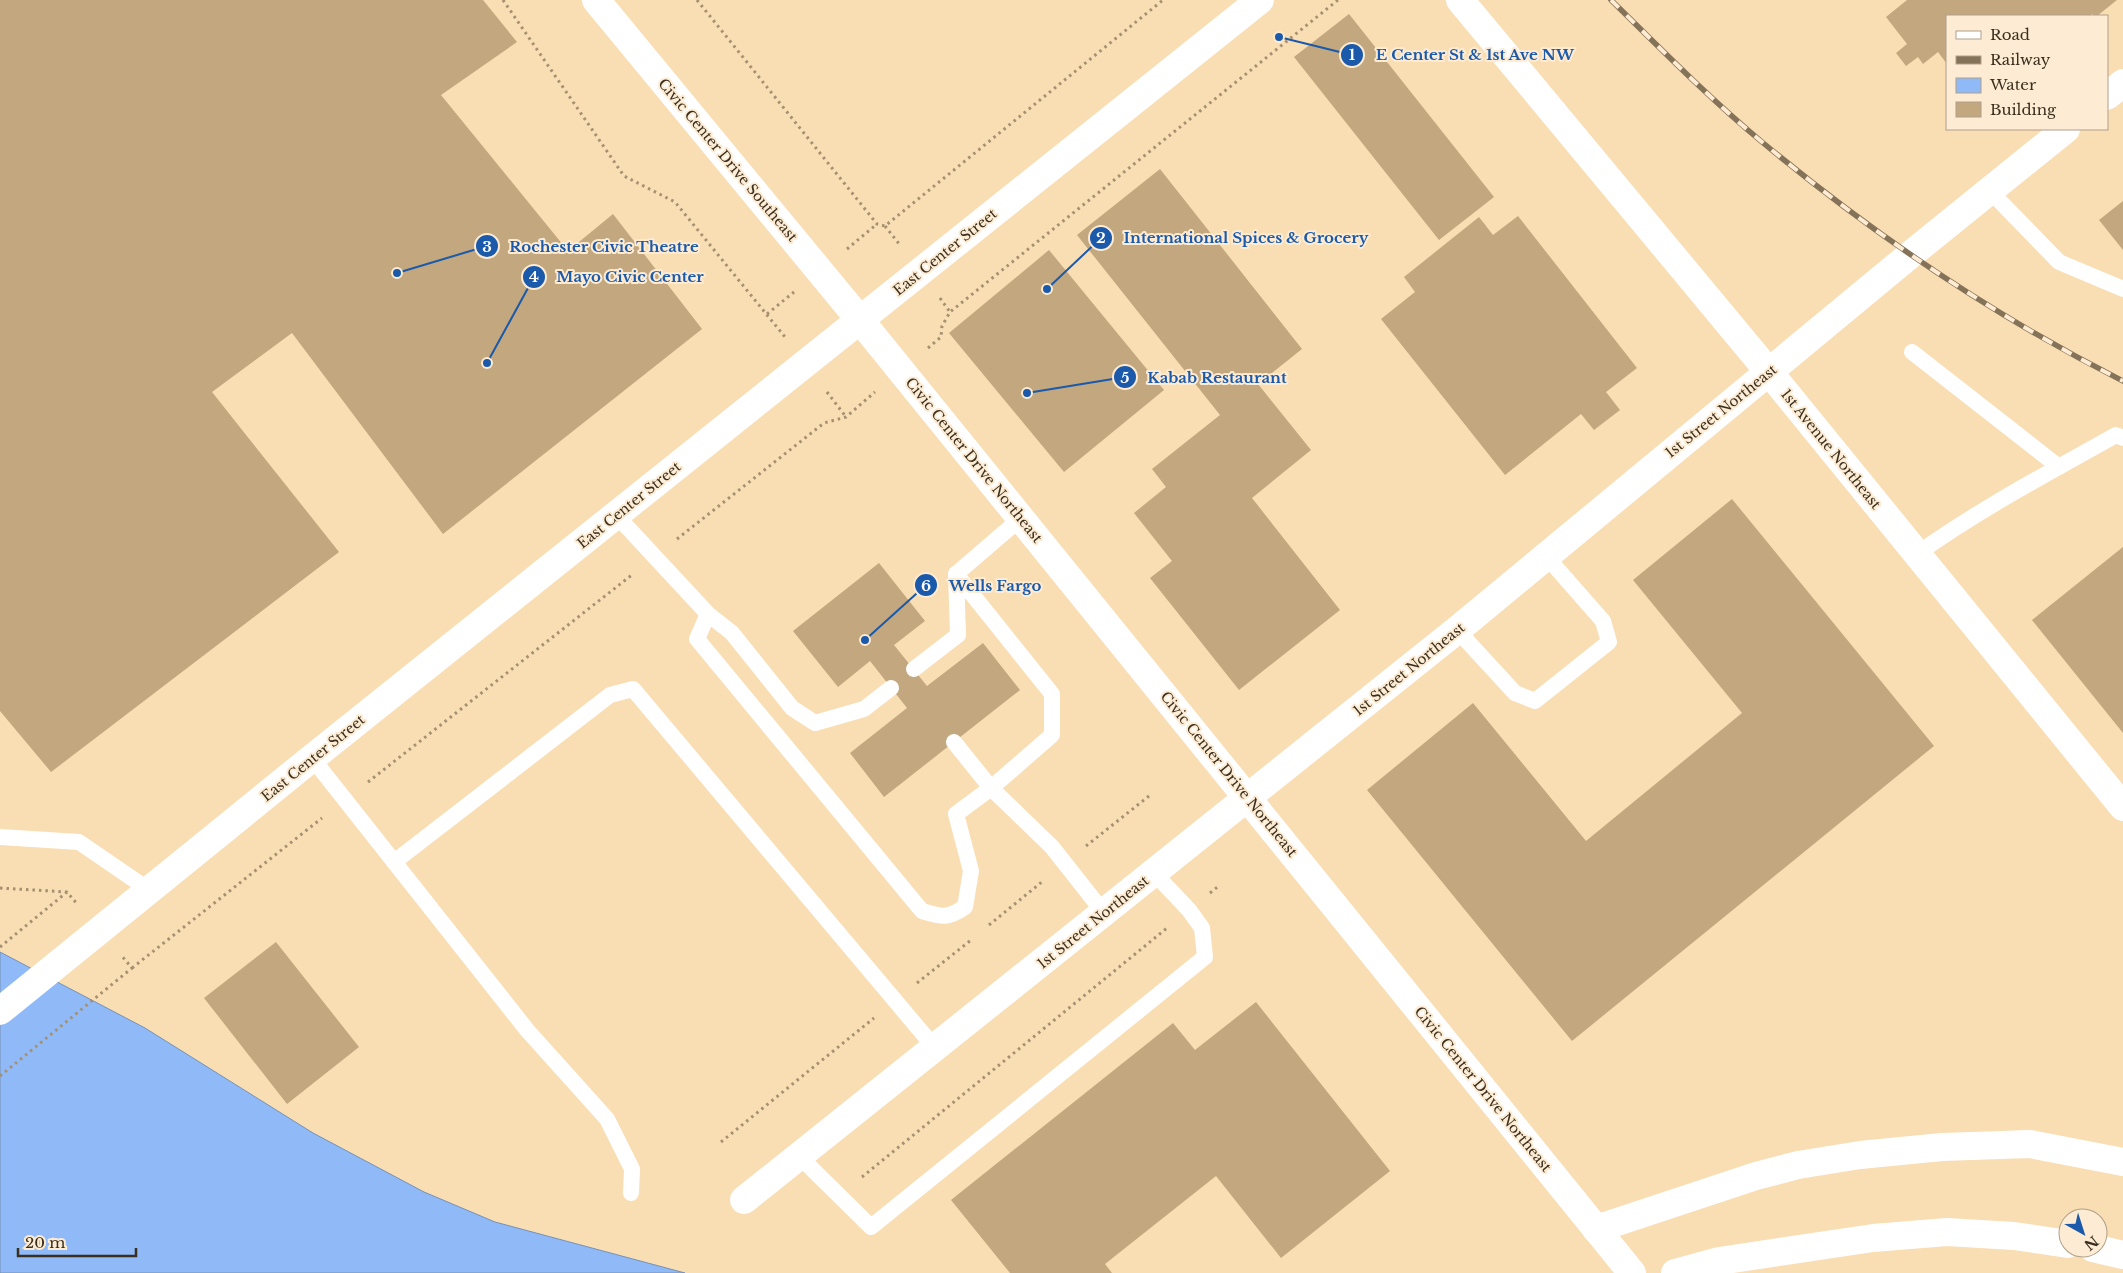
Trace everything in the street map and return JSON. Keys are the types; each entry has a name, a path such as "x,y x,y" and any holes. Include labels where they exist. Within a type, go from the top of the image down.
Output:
{"street":[{"name":"Civic Center Drive Southeast","path":"596,0 860,320"},
{"name":"East Center Street","path":"0,1011 312,758 1260,0"},
{"name":"1st Avenue Northeast","path":"1460,0 1769,372 2123,807"},
{"path":"2108,95 2123,83"},
{"name":"1st Street Northeast","path":"744,1200 1457,630 1545,555 2065,130"},
{"name":"Civic Center Drive Northeast","path":"860,320 1629,1272"},
{"path":"1596,1229 1756,1176 1798,1165 1860,1154 1942,1146 2030,1144 2123,1162"},
{"path":"1675,1273 1719,1261 1798,1251 1873,1238 1947,1232 2014,1236 2058,1243"},
{"path":"1774,1273 1798,1251"},
{"path":"2108,1252 2123,1255"}],"lane":[{"path":"1989,190 2059,262 2123,289"},
{"path":"1912,352 2059,467"},
{"path":"1917,554 1953,528 2059,467 2116,435 2123,438"},
{"path":"616,515 708,614 732,633 792,708 815,723 864,709 891,688"},
{"path":"956,574 1021,518"},
{"path":"1457,630 1515,694 1535,701 1609,642 1603,621 1545,555"},
{"path":"914,670 958,635 956,574"},
{"path":"708,614 697,639 922,911 935,915 952,916 965,907 971,871 956,814 991,788 1052,735 1052,694 956,574"},
{"path":"394,862 610,695 633,689 935,1048"},
{"path":"954,742 991,788 1052,847 1104,914"},
{"path":"312,758 527,1030 607,1119 632,1168 631,1193"},
{"path":"0,837 80,842 149,890"},
{"path":"799,1156 871,1227 1205,957 1202,928 1189,910 1154,873"}],"path":[{"path":"503,0 624,176 675,202 767,314"},
{"path":"697,0 877,224 885,226 1163,0"},
{"path":"950,312 1338,0"},
{"path":"132,968 824,423 846,417"},
{"path":"988,926 1149,796"},
{"path":"838,1196 1220,885"},
{"path":"0,888 67,892 0,947"},
{"path":"721,1142 972,938"},
{"path":"0,1076 102,992"}],"water":[{"path":"0,952 145,1028 313,1133 424,1192 495,1222 685,1273 0,1273"}],"building":[{"path":"0,0 483,0 517,42 441,95 568,251 613,214 702,329 443,534 292,333 212,392 339,552 51,772 0,711"},
{"path":"1907,0 2117,0 2098,15 1946,15 1946,63 1938,52 1923,64 1918,57 1906,66 1896,53 1907,44 1886,17"},
{"path":"1349,14 1494,197 1439,240 1294,57"},
{"path":"1160,169 1302,349 1258,384 1311,450 1252,498 1340,610 1239,690 1150,578 1172,561 1134,513 1166,487 1152,469 1220,415 1077,235"},
{"path":"2123,201 2123,250 2099,220"},
{"path":"1518,216 1637,368 1606,392 1620,410 1594,430 1581,414 1505,475 1381,319 1415,292 1404,277 1479,217 1493,235"},
{"path":"1049,250 1164,390 1064,472 949,333"},
{"path":"1732,499 1934,746 1572,1041 1367,790 1473,703 1586,841 1742,713 1633,580"},
{"path":"2123,547 2123,733 2032,620"},
{"path":"879,563 925,621 894,645 927,686 983,643 1020,690 884,797 850,753 907,708 870,661 838,687 793,631"},
{"path":"276,942 359,1047 287,1104 204,998"},
{"path":"1256,1002 1390,1171 1281,1258 1216,1176 1105,1264 1112,1273 1010,1273 951,1200 1173,1023 1195,1050"}],"railway":[{"path":"1611,0 1742,125 1847,209 1936,272 1981,301 2075,356 2123,381"}],"place":[{"name":"E Center St & 1st Ave NW","path":"1279,37"},
{"name":"Rochester Civic Theatre","path":"397,273"},
{"name":"International Spices & Grocery","path":"1047,289"},
{"name":"Mayo Civic Center","path":"487,363"},
{"name":"Kabab Restaurant","path":"1027,393"},
{"name":"Wells Fargo","path":"865,640"}]}
